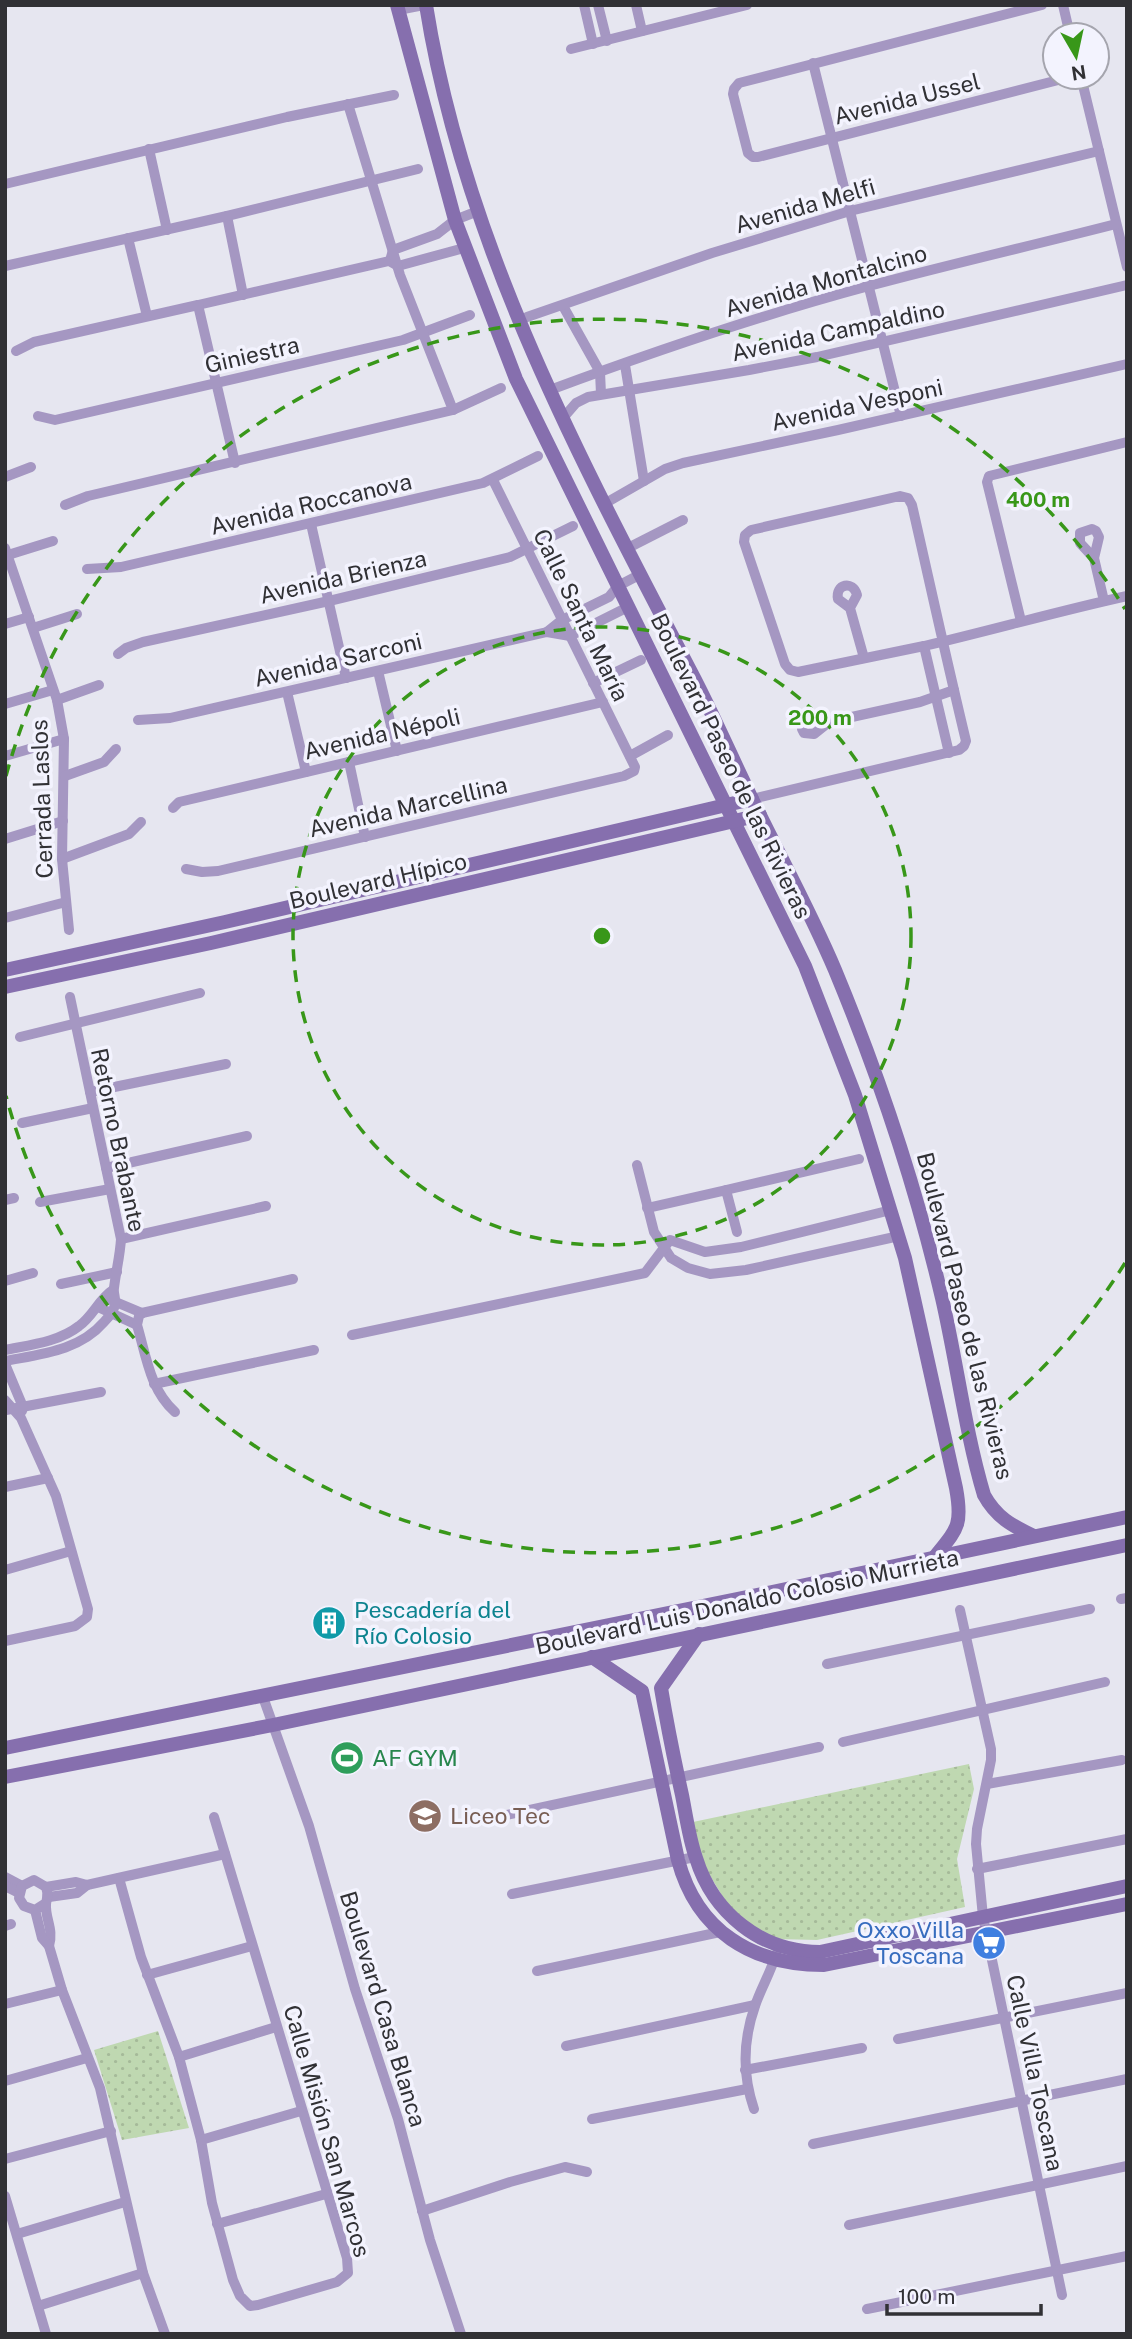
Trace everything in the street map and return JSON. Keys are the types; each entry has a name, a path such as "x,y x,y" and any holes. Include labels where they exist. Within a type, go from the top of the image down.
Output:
{"street":[{"path":"397,7 425,5"},
{"name":"Boulevard Paseo de las Rivieras","path":"425,5 445,104 478,211 524,334 562,418 639,575 693,676 834,969 907,1169 942,1297 984,1494 1000,1516 1012,1526 1034,1536"},
{"path":"584,5 593,44"},
{"path":"598,5 607,41"},
{"path":"636,5 642,31"},
{"path":"901,416 813,63 1042,5"},
{"path":"571,49 741,6"},
{"name":"Boulevard Paseo de las Rivieras","path":"397,7 455,220 501,344 805,966 855,1095 899,1236 960,1511 958,1526 934,1558"},
{"name":"Avenida Ussel","path":"813,63 739,83 734,89 748,153 752,157 1041,84"},
{"path":"1084,91 1127,267"},
{"path":"5,184 394,95"},
{"path":"348,104 393,259 453,410"},
{"path":"149,149 167,230"},
{"name":"Avenida Melfi","path":"527,317 723,249 850,211 1098,151"},
{"path":"5,266 418,169"},
{"path":"393,259 437,234 455,220 478,211"},
{"path":"227,216 243,295"},
{"name":"Avenida Montalcino","path":"550,390 680,344 869,286 1116,224"},
{"path":"128,238 147,316"},
{"path":"16,351 34,342 393,259 464,247"},
{"name":"Avenida Campaldino","path":"583,398 749,370 1127,285"},
{"path":"198,305 235,463"},
{"path":"564,306 600,372 601,394"},
{"name":"Giniestra","path":"38,416 55,420 216,383 422,334 470,315"},
{"path":"501,344 512,335 524,334"},
{"name":"Avenida Vesponi","path":"604,504 665,469 701,458 1127,364"},
{"path":"625,365 645,481"},
{"path":"562,418 583,398 577,380"},
{"path":"65,505 88,496 453,410 501,388"},
{"path":"1021,621 987,482 989,476 1127,442"},
{"name":"Avenida Roccanova","path":"87,569 121,567 493,480 538,456"},
{"path":"5,477 30,467"},
{"name":"Calle Santa María","path":"493,480 635,767"},
{"path":"752,799 949,752 964,746 966,741 943,642 912,505 908,498 900,496 751,530 745,535 744,542 785,664 790,670 798,672 924,646 943,642 989,632 1021,621 1127,596"},
{"path":"626,549 683,520"},
{"path":"311,524 346,678"},
{"name":"Avenida Brienza","path":"118,654 144,642 510,557 573,526"},
{"path":"7,552 53,541"},
{"name":"Cerrada Laslos","path":"7,552 55,695 64,739 62,859 69,930"},
{"path":"1094,558 1104,601"},
{"name":"Avenida Sarconi","path":"547,632 562,620 609,597 618,586 639,575"},
{"path":"570,636 628,607"},
{"path":"850,608 864,658"},
{"path":"33,628 76,614"},
{"path":"5,624 29,617"},
{"name":"Avenida Sarconi","path":"138,720 170,718 547,632 570,636"},
{"path":"924,646 949,752"},
{"path":"593,683 641,660"},
{"path":"378,671 397,751"},
{"path":"5,704 99,685"},
{"path":"829,722 920,702 954,690"},
{"path":"287,692 306,772"},
{"name":"Avenida Népoli","path":"173,808 179,802 603,702"},
{"path":"630,756 668,735"},
{"path":"5,756 64,739"},
{"path":"65,776 104,762 116,749"},
{"path":"349,762 365,838"},
{"name":"Avenida Marcellina","path":"186,869 218,871 365,838 624,776 632,773 635,767"},
{"name":"Boulevard Hípico","path":"5,970 752,799"},
{"name":"Boulevard Hípico","path":"5,987 211,943 760,815"},
{"path":"5,839 63,821"},
{"path":"62,859 129,834 141,822"},
{"path":"5,918 66,902"},
{"path":"50,961 54,977"},
{"path":"20,1037 200,993"},
{"name":"Retorno Brabante","path":"70,997 121,1239 113,1290 116,1302"},
{"path":"90,1092 226,1064"},
{"path":"22,1123 93,1108"},
{"path":"106,1168 247,1136"},
{"path":"647,1208 859,1158"},
{"path":"636,1165 654,1232 671,1258 688,1268 710,1273 746,1270 899,1236"},
{"path":"40,1202 110,1189"},
{"path":"726,1191 737,1232"},
{"path":"121,1239 266,1206"},
{"path":"352,1335 645,1273 670,1240 705,1252 741,1247 891,1210"},
{"path":"61,1284 117,1272"},
{"path":"5,1280 33,1273"},
{"path":"175,1412 166,1404 154,1384 137,1325 138,1316 293,1279"},
{"path":"5,1350 65,1334 80,1326 98,1307 103,1296 113,1290"},
{"path":"103,1296 142,1313"},
{"path":"21,1418 23,1407 5,1363 68,1347 96,1331 111,1315 116,1302"},
{"path":"98,1307 137,1325"},
{"path":"154,1384 314,1350"},
{"path":"7,1406 23,1407 101,1392"},
{"path":"5,1641 75,1626 87,1617 88,1609 62,1513 21,1418 7,1406"},
{"path":"5,1487 47,1478"},
{"name":"Boulevard Luis Donaldo Colosio Murrieta","path":"5,1748 823,1582 1127,1517"},
{"name":"Boulevard Luis Donaldo Colosio Murrieta","path":"5,1777 273,1725 1127,1545"},
{"path":"5,1570 71,1551"},
{"path":"823,1582 829,1607"},
{"path":"827,1664 1090,1609"},
{"name":"Calle Villa Toscana","path":"960,1610 991,1749 977,1829 977,1869 983,1917 1062,2295"},
{"path":"699,1634 661,1688 695,1857 709,1889 727,1913 776,1953 795,1964 824,1965 1127,1904"},
{"path":"592,1657 642,1691 678,1860 693,1900 720,1932 757,1954 793,1950 820,1952 1127,1886"},
{"path":"843,1742 1105,1682"},
{"path":"642,1691 661,1688"},
{"name":"Boulevard Casa Blanca","path":"263,1697 309,1826 355,1989 398,2119 422,2211 461,2334"},
{"path":"652,1731 668,1728"},
{"path":"502,1816 819,1747"},
{"path":"987,1784 1122,1760"},
{"name":"Calle Misión San Marcos","path":"119,1878 147,1975 179,2057 201,2140 217,2224 240,2296 250,2306 258,2305 337,2282 348,2273 347,2258 214,1817"},
{"path":"977,1869 1127,1839"},
{"path":"35,1910 47,1896 76,1882 87,1885 225,1854"},
{"path":"512,1894 695,1857"},
{"path":"5,1877 21,1890 24,1906 35,1910"},
{"path":"21,1890 34,1880 47,1896 52,1935 49,1946"},
{"path":"5,1886 21,1890"},
{"path":"35,1910 42,1938 49,1946 62,1990 100,2088 143,2273 165,2334"},
{"path":"537,1971 720,1932"},
{"path":"147,1975 252,1946"},
{"path":"754,2109 747,2089 745,2070 747,2036 755,2005 776,1953"},
{"path":"5,2004 62,1990"},
{"path":"898,2039 1127,1993"},
{"path":"566,2046 755,2005"},
{"path":"179,2057 276,2027"},
{"path":"745,2070 862,2048"},
{"path":"5,2081 87,2058"},
{"path":"813,2144 1127,2079"},
{"path":"592,2119 747,2089"},
{"path":"201,2140 301,2111"},
{"path":"5,2159 111,2130"},
{"path":"849,2225 1127,2166"},
{"path":"422,2211 565,2167 587,2172"},
{"path":"217,2224 326,2194"},
{"path":"5,2196 46,2334"},
{"path":"17,2234 125,2202"},
{"path":"867,2309 1127,2256"},
{"path":"38,2306 143,2273"}],"green space":[{"path":"969,1764 974,1789 957,1859 965,1907 817,1940 776,1939 753,1930 732,1912 703,1864 693,1822"},
{"path":"158,2031 189,2128 122,2140 94,2050"}],"place":[{"name":"Pescadería del Río Colosio","path":"329,1623"},
{"name":"AF GYM","path":"347,1758"},
{"name":"Liceo Tec","path":"425,1816"},
{"name":"Oxxo Villa Toscana","path":"989,1943"}]}
